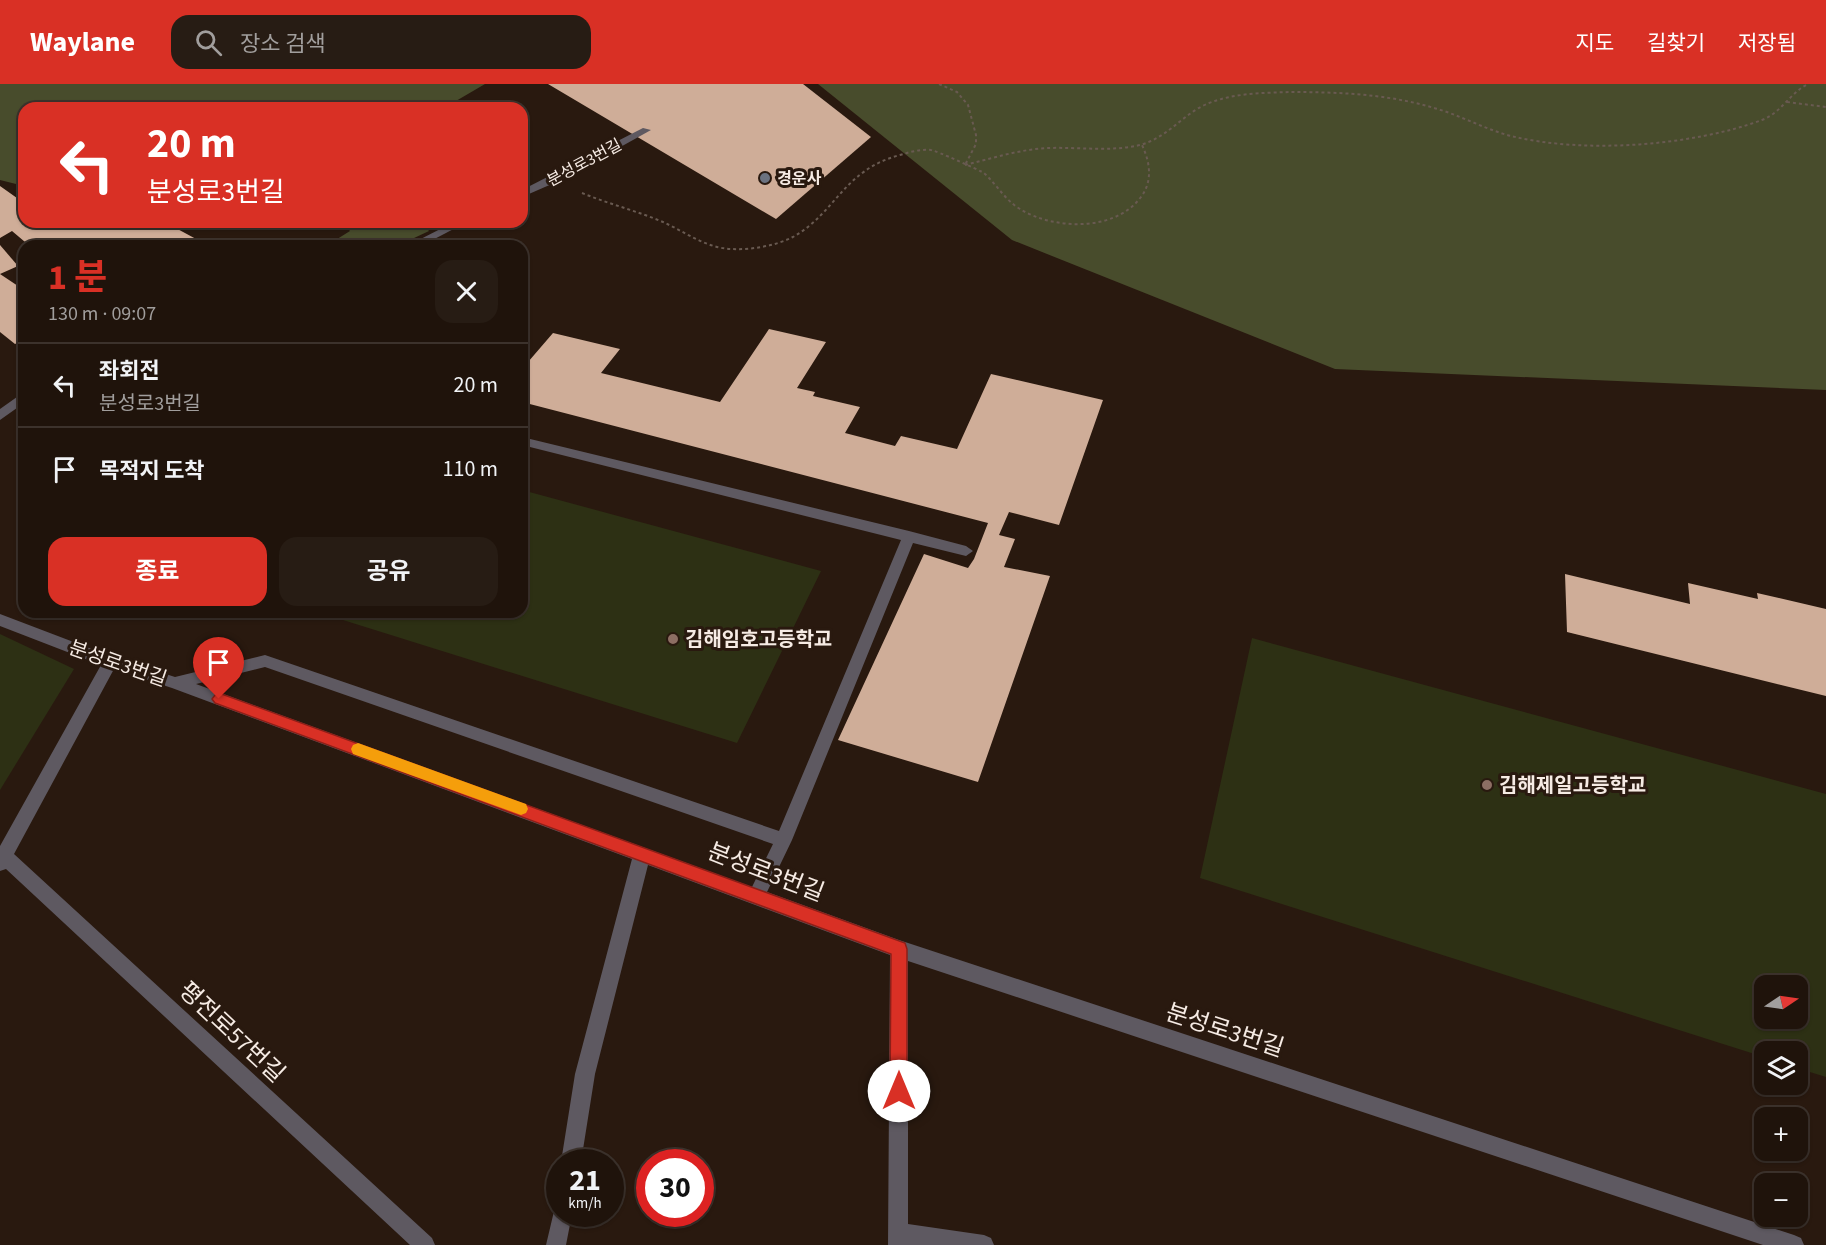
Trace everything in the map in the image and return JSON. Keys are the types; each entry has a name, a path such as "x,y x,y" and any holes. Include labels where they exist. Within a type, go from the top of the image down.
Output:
{"street":[{"name":"분성로3번길","path":"528,191 646,130"},
{"path":"424,240 450,228"},
{"path":"0,418 18,402"},
{"path":"0,418 18,412"},
{"path":"528,442 966,551"},
{"path":"756,896 784,840 909,536"},
{"name":"분성로3번길","path":"0,620 110,662 175,683 642,853 899,949 1794,1245"},
{"path":"175,683 265,661 784,840"},
{"name":"평전로57번길","path":"110,662 2,859 425,1245"},
{"path":"573,1149 585,1074 642,853"},
{"path":"899,949 898,1239 984,1245"},
{"path":"556,1245 559,1227"}],"path":[{"path":"939,84 957,92 968,105 976,135 976,144 965,165"},
{"path":"965,165 1046,148 1117,148 1142,145 1161,137 1204,105 1234,97 1272,94 1337,94 1402,101 1448,112 1512,136 1555,143 1600,146 1653,142 1744,125 1773,115 1791,95 1808,84"},
{"path":"1786,102 1826,107"},
{"path":"551,181 602,202 662,222 708,244 726,249 744,249 770,244 792,236 840,195 860,173 885,159 917,151 932,150 944,153 965,165 981,170 1013,204 1029,213 1058,221 1099,222 1116,218 1130,210 1146,189 1150,168 1142,145"}],"green space":[{"path":"0,84 485,84 454,102 18,102 18,184 0,180"},
{"path":"818,84 1826,84 1826,390 1335,369 1012,240"},
{"path":"347,228 427,228 429,231 410,240 336,240 350,231"},
{"path":"528,492 821,571 737,743 337,618 528,618"},
{"path":"0,634 74,669 0,790"},
{"path":"1252,638 1826,794 1826,1077 1808,1071 1808,1041 1754,1041 1754,1054 1200,878"}],"building":[{"name":"경운사","path":"548,84 803,84 871,137 776,219"},
{"path":"0,186 18,199 18,228 176,228 198,240 23,240 12,231 0,238"},
{"path":"0,245 18,266 0,274"},
{"path":"0,274 18,286 18,343 15,344 0,332"},
{"path":"769,329 826,342 797,388 815,392 813,396 860,407 845,433 895,446 901,436 957,449 991,374 1103,400 1059,525 1009,512 999,535 1015,539 1004,567 1050,576 978,782 838,740 924,554 968,568 974,559 988,523 528,404 528,362 553,333 620,349 601,373 720,402"},
{"path":"1565,574 1690,604 1688,583 1758,599 1757,593 1826,609 1826,696 1567,632"}],"slow traffic":[{"path":"358,749 521,809"}],"place":[{"name":"경운사","path":"765,178"},
{"name":"김해임호고등학교","path":"673,639"},
{"name":"김해제일고등학교","path":"1487,785"}],"route":[{"path":"219,699 899,949 899,1091"}]}
